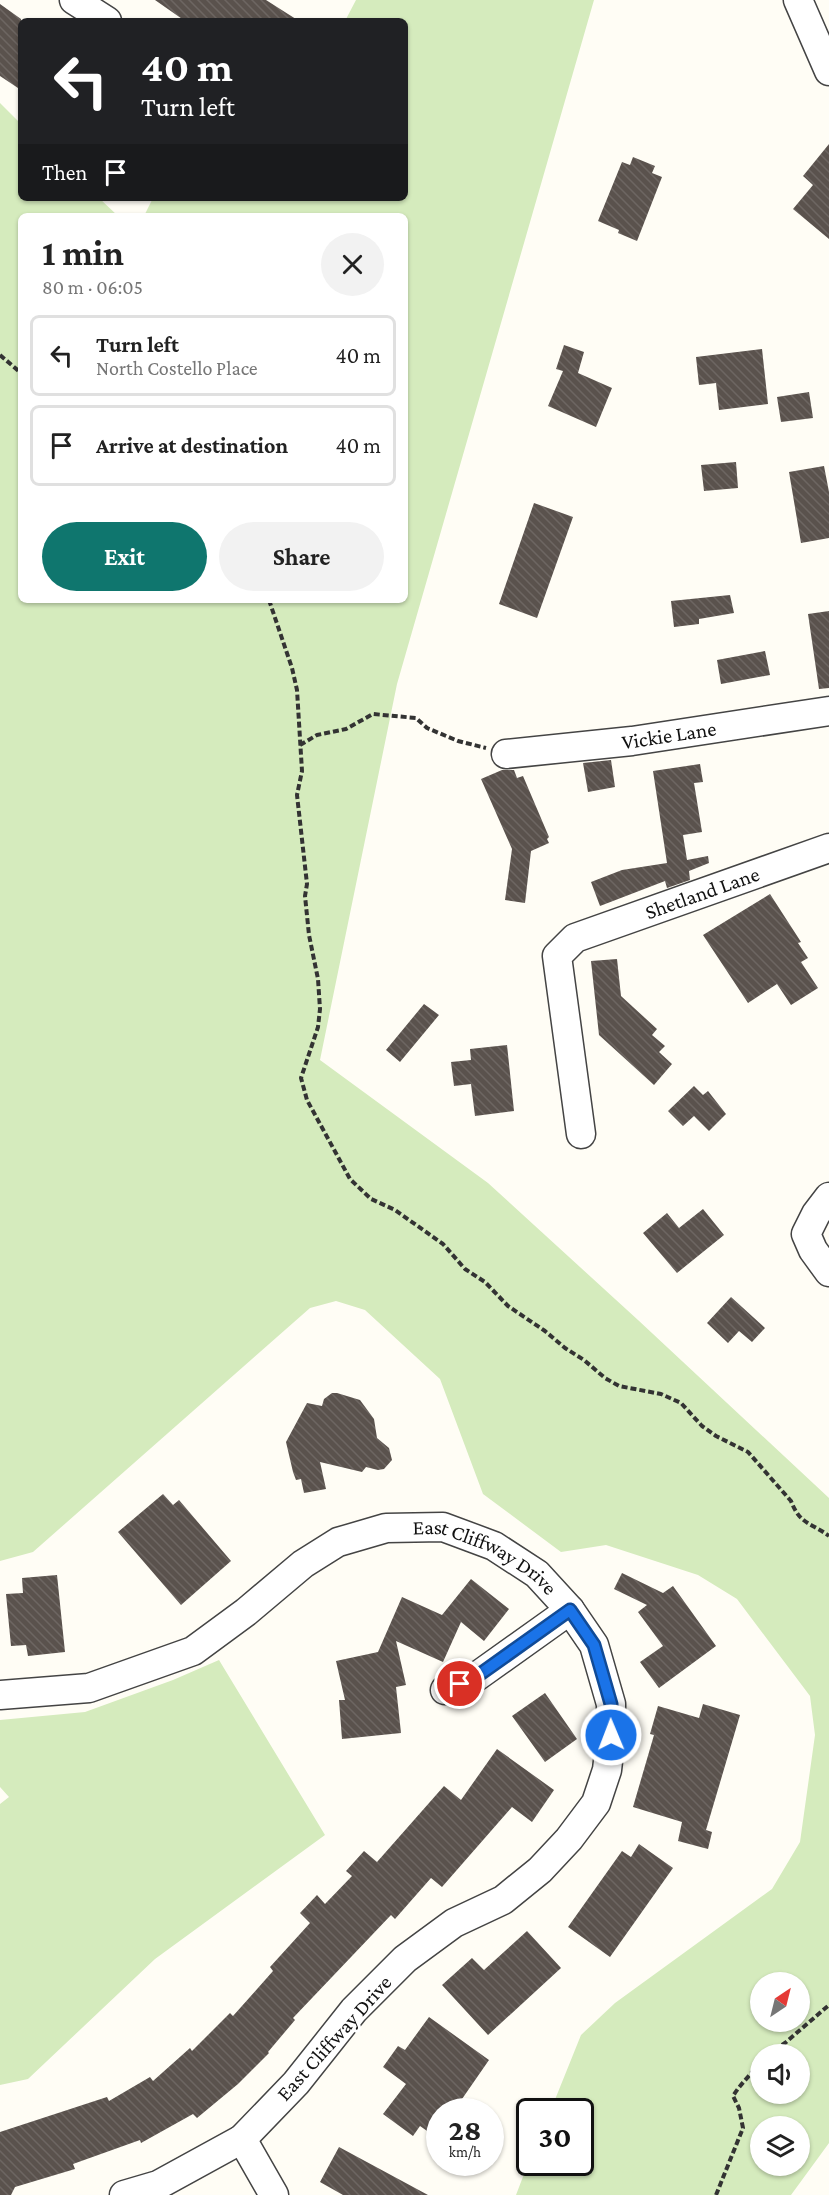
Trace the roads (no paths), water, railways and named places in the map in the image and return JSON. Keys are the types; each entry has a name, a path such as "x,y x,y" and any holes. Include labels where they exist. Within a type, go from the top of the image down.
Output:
{"street":[{"path":"74,0 102,18"},
{"path":"798,0 829,71"},
{"name":"Vickie Lane","path":"506,754 632,741 829,711"},
{"name":"Shetland Lane","path":"581,1134 557,956 575,938 829,848"},
{"path":"829,1197 816,1214 806,1234 813,1250 829,1272"},
{"name":"East Cliffway Drive","path":"0,1695 89,1688 194,1651 246,1612 303,1564 338,1542 386,1528 443,1527 494,1546 537,1574 570,1610 594,1645 611,1704 611,1735 607,1770 596,1803 540,1870 503,1900 454,1923 405,1959 354,2010 296,2083 242,2139 158,2185 124,2195"},
{"path":"445,1690 476,1677 570,1610"},
{"path":"242,2139 274,2195"}]}
